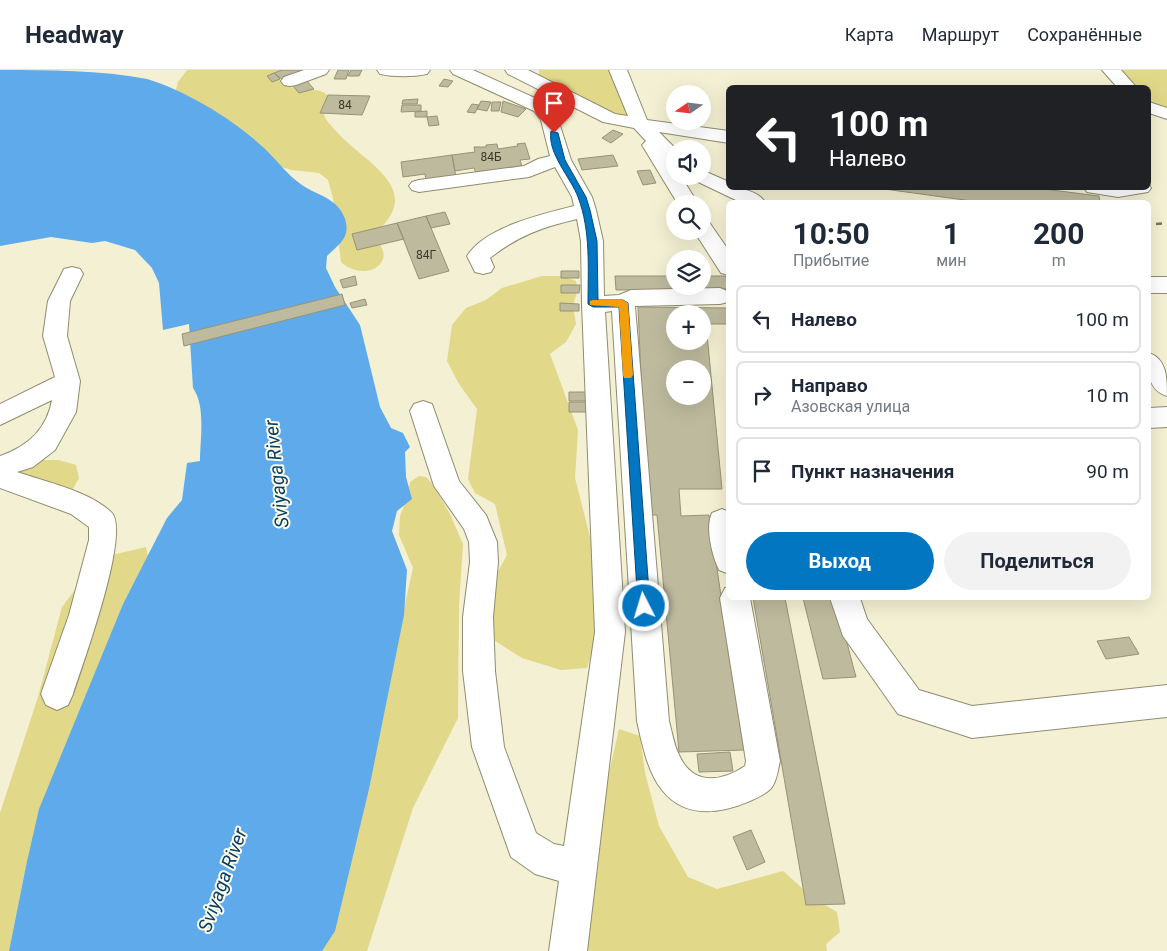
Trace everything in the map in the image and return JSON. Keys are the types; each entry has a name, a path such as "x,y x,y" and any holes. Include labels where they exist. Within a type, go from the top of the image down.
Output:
{"street":[{"path":"290,81 320,70"},
{"path":"386,70 421,70"},
{"path":"459,70 540,107 547,113 561,160 582,197 592,241 593,304 610,632 568,951"},
{"path":"514,70 610,118 726,137"},
{"path":"618,70 640,124 683,195"},
{"path":"1111,70 1125,85"},
{"path":"1151,108 1167,114"},
{"path":"640,124 666,150"},
{"path":"418,186 529,171 545,163 561,160"},
{"path":"711,181 726,188"},
{"path":"730,190 751,200"},
{"path":"1100,190 1120,197 1139,190"},
{"path":"482,267 478,256 503,237 539,221 586,210"},
{"path":"711,240 726,263"},
{"path":"0,467 24,459 46,443 63,412 68,381 55,336 59,301 72,274"},
{"path":"1151,285 1167,284"},
{"path":"593,304 623,303 631,298 720,296"},
{"path":"623,303 636,511 653,721 660,748 674,778 690,792 718,796 746,786 760,776 763,761 735,600"},
{"path":"1151,365 1167,387"},
{"path":"0,415 68,381"},
{"path":"423,411 447,486 476,523 483,542 484,562 478,617 479,671 488,747 523,845 548,861 580,867"},
{"path":"1151,418 1167,417"},
{"path":"0,477 81,506 103,521 103,540 84,615 57,694"},
{"path":"722,521 726,544"},
{"path":"846,600 854,626 909,702 972,722 1167,700"}],"shaded area":[{"path":"187,70 291,70 280,76 280,81 292,87 319,91 328,96 324,105 327,120 347,142 385,177 393,189 395,202 390,217 375,233 384,256 380,264 375,268 364,271 351,269 341,262 333,198 328,180 319,173 292,170 270,164 174,98 178,82"},
{"path":"539,70 610,70 628,117 602,109 539,75"},
{"path":"1117,70 1167,70 1167,112 1151,104 1151,85 1132,85"},
{"path":"542,276 563,276 576,281 577,292 573,306 576,324 566,342 550,354 578,430 575,478 596,560 592,589 599,629 587,668 561,670 522,658 492,639 492,583 507,555 495,504 475,493 468,479 477,409 459,384 447,361 452,325 466,308 486,300 502,288"},
{"path":"42,460 59,460 76,465 79,478 69,496 39,501 33,500 12,487 13,471"},
{"path":"419,476 426,477 431,482 449,512 463,544 459,604 458,718 413,808 367,951 281,951 381,711 413,568 399,535 400,516 407,498 410,482"},
{"path":"146,547 148,556 123,604 86,698 26,866 9,951 0,951 0,813 38,697 62,607 99,558"},
{"path":"619,729 640,736 645,773 659,826 688,877 717,889 783,871 812,897 837,912 840,932 826,944 827,951 584,951 609,773"}],"water":[{"name":"Sviyaga River","path":"0,70 92,72 147,79 162,84 194,99 239,127 264,148 297,181 338,206 345,219 345,236 340,244 327,256 326,268 335,287 360,325 380,407 391,428 403,433 410,447 405,452 406,477 412,499 397,511 392,531 407,570 404,615 369,789 335,931 322,951 9,951 39,809 123,604 167,518 182,500 187,463 200,461 201,413 200,404 193,388 189,324 163,330 159,283 152,268 135,250 105,241 92,243 51,237 0,246"}],"building":[{"path":"282,70 311,70 283,80 274,73"},
{"path":"338,70 349,70 346,79 334,79"},
{"path":"351,70 362,70 359,76 348,76"},
{"path":"274,73 280,79 272,82 267,76"},
{"path":"444,79 453,81 448,87 439,86"},
{"path":"306,80 314,89 299,93 292,85"},
{"path":"328,95 370,96 362,115 320,113"},
{"path":"418,99 417,104 402,104 403,100"},
{"path":"481,101 491,102 487,111 477,109"},
{"path":"503,101 526,109 518,117 501,112"},
{"path":"492,102 501,102 499,111 491,111"},
{"path":"472,104 479,105 475,113 467,112"},
{"path":"402,105 421,105 421,111 401,112"},
{"path":"427,111 427,117 415,117 415,112"},
{"path":"437,116 439,125 429,126 427,117"},
{"path":"613,130 623,134 611,143 602,138"},
{"path":"525,143 530,159 520,160 522,166 476,173 474,168 455,171 452,155 475,152 474,147 486,147 486,145 497,144 498,149"},
{"path":"452,155 456,177 426,180 425,174 403,177 401,162"},
{"path":"613,155 618,166 582,170 578,159"},
{"path":"650,170 656,183 643,185 637,171"},
{"path":"892,190 1052,190 1099,196 1100,200 964,200"},
{"path":"445,212 450,224 431,228 426,216"},
{"path":"426,216 449,271 419,279 397,223"},
{"path":"397,223 404,239 357,250 352,234"},
{"path":"561,271 579,271 579,278 561,278"},
{"path":"355,276 357,285 343,288 340,280"},
{"path":"615,276 666,276 666,290 616,290"},
{"path":"711,276 726,276 726,289 711,289"},
{"path":"561,285 580,285 579,293 561,293"},
{"path":"342,294 345,305 184,346 182,334"},
{"path":"365,299 367,305 352,308 350,303"},
{"path":"560,303 579,304 579,311 560,311"},
{"path":"638,307 666,307 666,350 709,350 709,360 666,360 666,405 711,405 711,376 722,489 679,489 681,516 709,515 744,750 679,752 657,515 647,515"},
{"path":"711,308 726,308 726,324 711,324"},
{"path":"569,392 590,392 590,401 569,401"},
{"path":"569,402 590,402 590,412 569,412"},
{"path":"753,600 785,600 845,904 806,905"},
{"path":"803,600 836,600 856,677 823,679"},
{"path":"1129,637 1139,654 1106,659 1097,641"},
{"path":"730,752 733,771 699,772 697,754"},
{"path":"751,830 765,862 747,870 733,837"}],"railway":[{"path":"1156,224 1167,223"}],"slow traffic":[{"path":"593,303 623,303 628,375"}],"route":[{"path":"554,133 561,160 582,197 586,210 592,241 593,304 623,303 644,606"}]}
